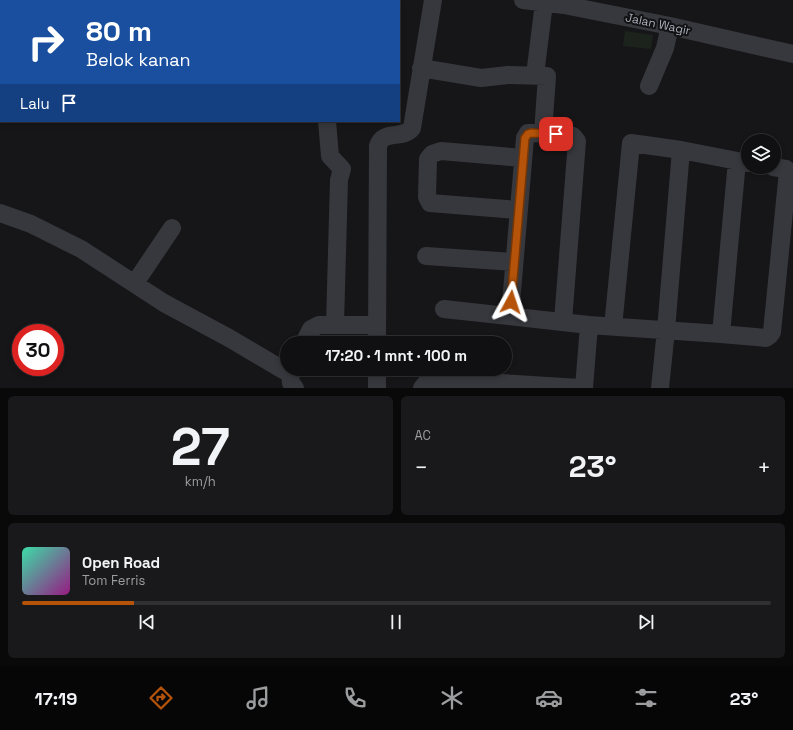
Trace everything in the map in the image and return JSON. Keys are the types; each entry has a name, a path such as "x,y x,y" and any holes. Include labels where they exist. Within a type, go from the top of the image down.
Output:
{"street":[{"path":"377,336 378,146 381,139 407,133 412,128 433,0"},
{"name":"Jalan Wagir","path":"523,0 544,3 564,2 793,54"},
{"path":"535,75 544,3"},
{"path":"649,86 664,48 670,26"},
{"path":"421,68 481,78 508,75 547,76 543,133"},
{"path":"327,122 330,156 342,169 339,180 335,324"},
{"path":"510,315 518,210 526,135 531,133 543,133 573,136 577,141 563,322"},
{"path":"613,327 631,143 681,150 741,162"},
{"path":"660,388 681,150"},
{"path":"518,210 430,203 427,197 428,159 432,154 447,151 523,158"},
{"path":"444,309 613,327 763,338 770,336 772,332 788,171 781,168"},
{"path":"721,334 741,170"},
{"path":"0,213 31,224 81,249 164,303 229,338 290,380"},
{"path":"135,283 172,228"},
{"path":"426,256 514,262"},
{"path":"307,336 314,326 318,324 377,325"},
{"path":"584,388 590,325"},
{"path":"377,376 377,388"},
{"path":"422,388 427,382 436,379 580,388"}],"shaded area":[{"path":"625,31 653,35 651,49 623,46"}],"route":[{"path":"511,302 525,138 526,135 531,133 556,134"}]}
